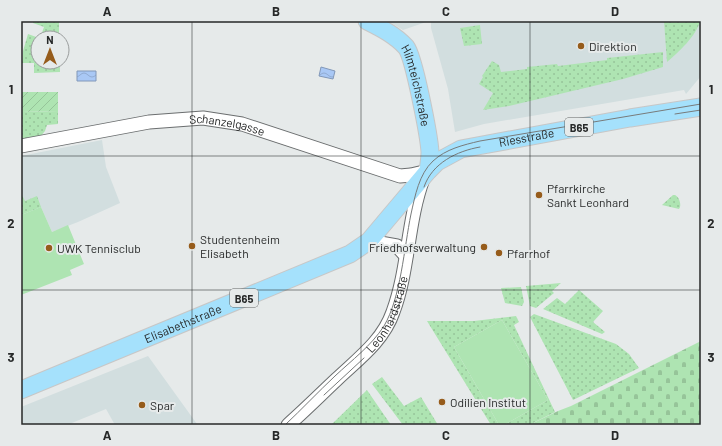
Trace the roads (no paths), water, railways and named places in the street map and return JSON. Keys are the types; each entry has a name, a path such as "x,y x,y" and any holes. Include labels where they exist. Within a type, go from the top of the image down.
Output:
{"main road":[{"name":"Hilmteichstraße","path":"367,21 388,32 407,48 417,83 424,117 430,154 428,170"},
{"name":"Riesstraße","path":"428,170 448,155 471,146 623,119 701,107"},
{"name":"Elisabethstraße","path":"21,390 350,254 370,241 428,170"}],"street":[{"name":"Schanzelgasse","path":"21,146 148,122 203,118 242,124 400,176 412,175 428,170"},
{"name":"Leonhardstraße","path":"288,425 376,341 383,332 393,313 419,192 428,170"},
{"path":"370,241 397,246 406,256"}],"water":[{"path":"321,67 335,71 333,79 319,76"},
{"path":"77,71 96,71 96,81 77,81"}],"tram line":[{"path":"285,425 367,346 384,326 390,314 398,287 411,214 418,186 428,166 443,153 480,141 701,104"},
{"path":"675,114 701,110"},
{"path":"424,187 433,171 439,165 454,155 480,147"},
{"path":"392,322 402,294"},
{"path":"324,395 364,358"}],"place":[{"name":"Direktion","path":"581,46"},
{"name":"Pfarrkirche Sankt Leonhard","path":"539,195"},
{"name":"Studentenheim Elisabeth","path":"192,246"},
{"name":"Friedhofsverwaltung","path":"484,247"},
{"name":"UWK Tennisclub","path":"49,248"},
{"name":"Pfarrhof","path":"499,253"},
{"name":"Odilien Institut","path":"442,402"},
{"name":"Spar","path":"142,405"}]}
